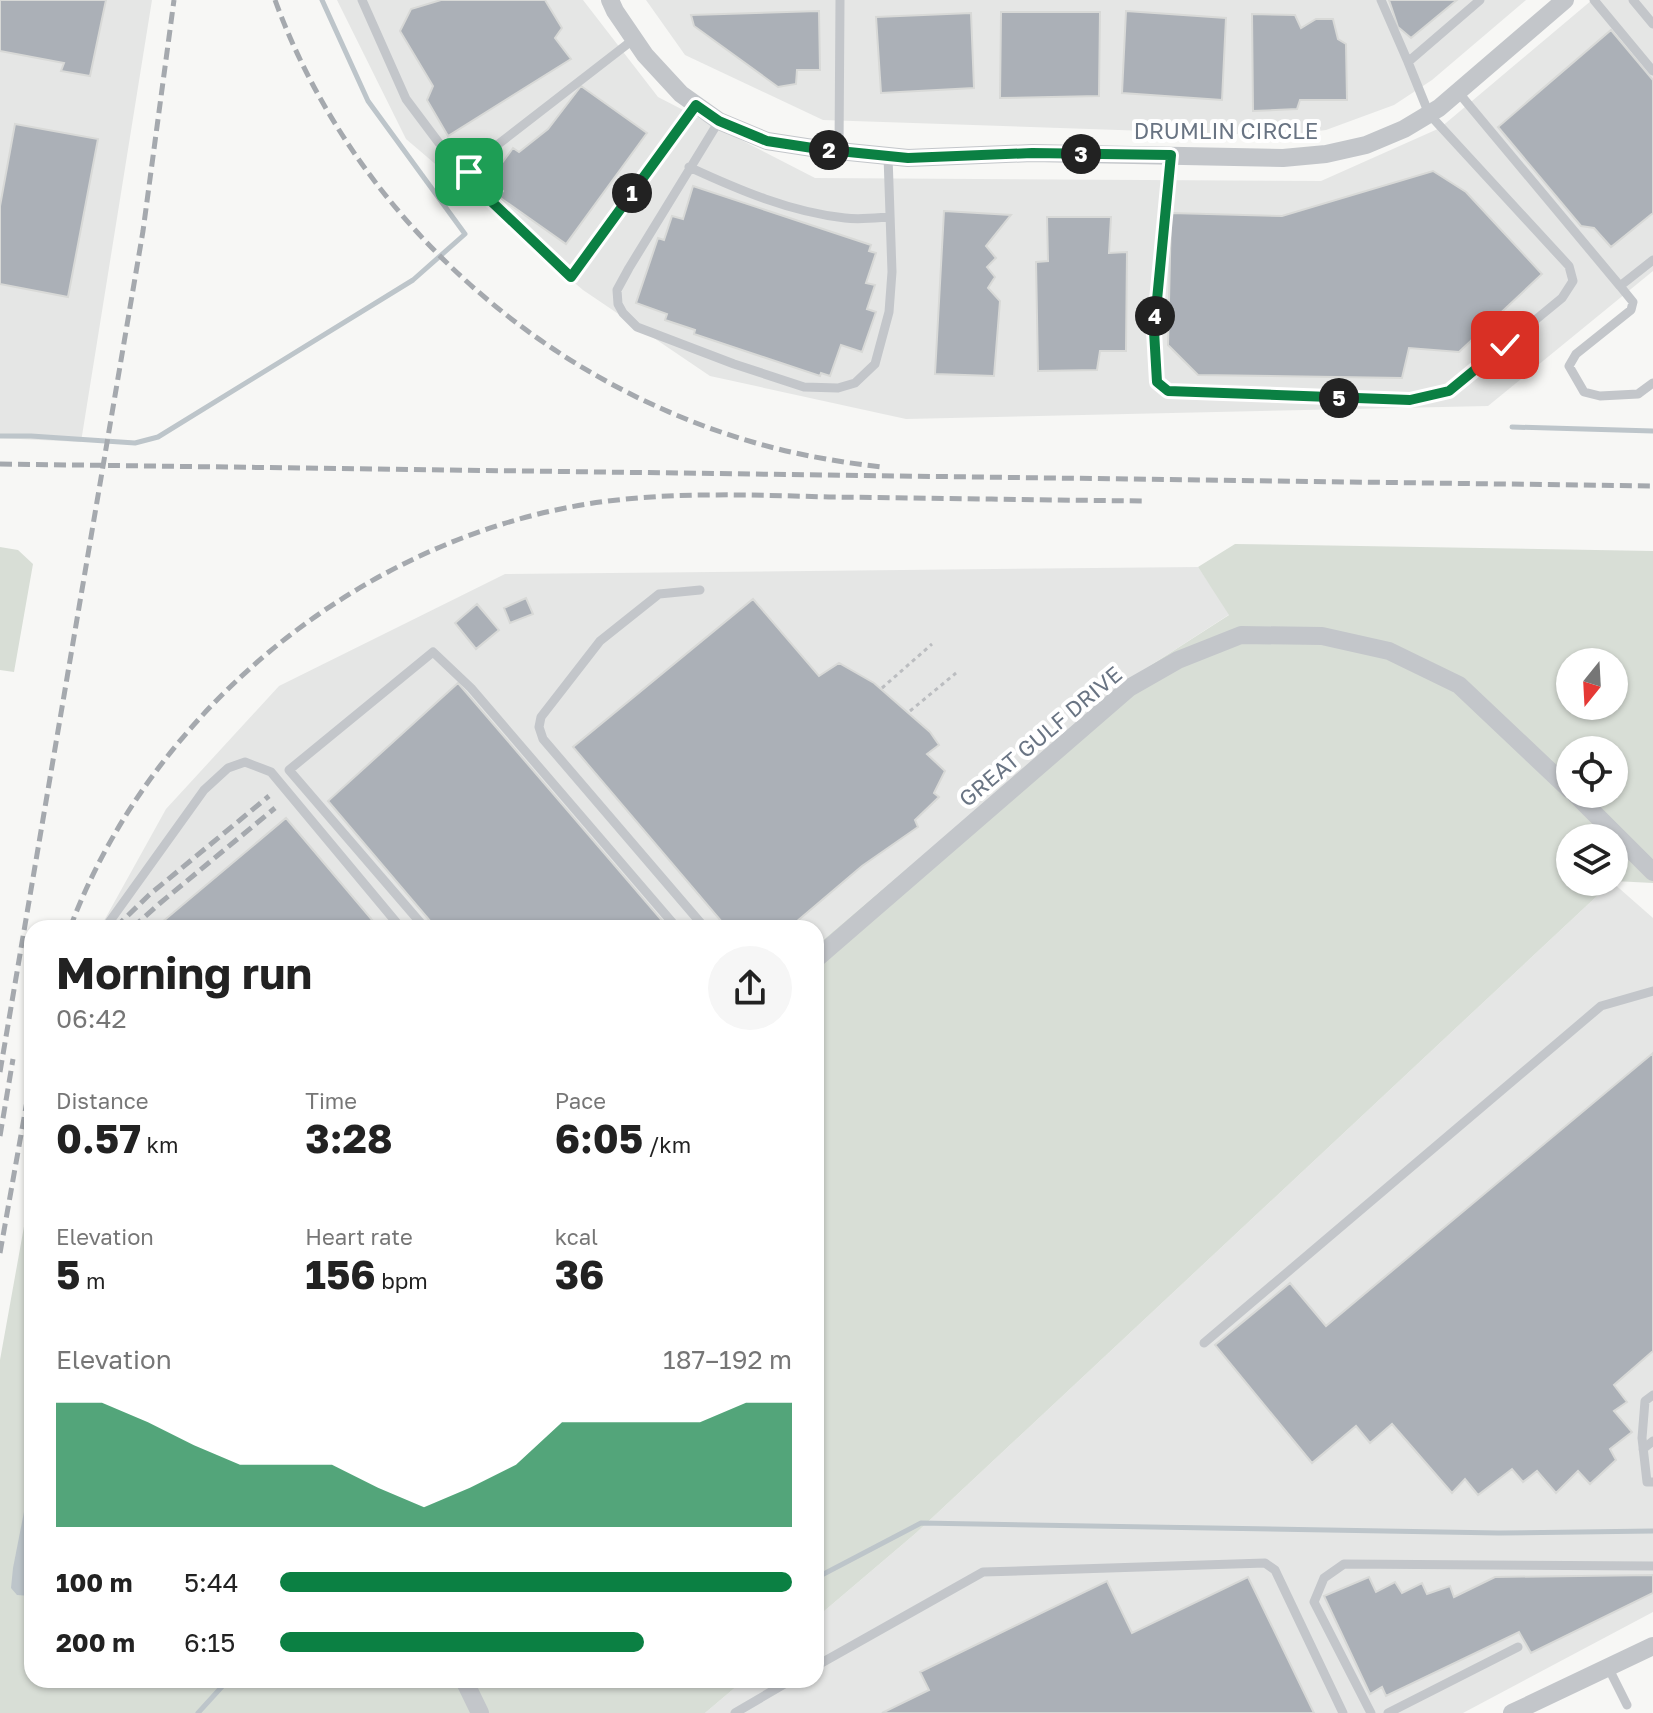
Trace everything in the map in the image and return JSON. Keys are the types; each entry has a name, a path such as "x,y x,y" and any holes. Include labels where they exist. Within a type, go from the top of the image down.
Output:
{"street":[{"name":"DRUMLIN CIRCLE","path":"610,0 645,55 681,94 719,121 767,141 908,158 1032,153 1283,158 1326,154 1366,145 1404,129 1429,114 1565,0"},
{"name":"GREAT GULF DRIVE","path":"824,952 1129,688 1178,660 1241,635 1322,636 1389,651 1459,685 1556,777"},
{"path":"1589,808 1653,872"},
{"path":"1512,1713 1653,1646"},
{"path":"468,1688 480,1713"}],"lane":[{"path":"362,0 406,99 439,143"},
{"path":"839,151 840,0"},
{"path":"1171,155 1154,331 1157,382 1168,391 1410,400 1449,391 1562,298 1573,281 1569,266 1429,114 1381,0"},
{"path":"1408,62 1480,0"},
{"path":"1594,0 1653,71"},
{"path":"1633,0 1653,24"},
{"path":"634,39 483,156 469,172 471,182 571,277 696,105"},
{"path":"1458,92 1633,302 1631,310 1576,354 1569,366 1584,392 1600,396 1638,394 1653,383"},
{"path":"719,121 617,290 618,304 637,327 804,387 838,388 855,383 875,364 889,312 892,272 888,156"},
{"path":"689,167 777,203 848,219 889,217"},
{"path":"1620,286 1653,260"},
{"path":"698,920 543,739 539,727 541,717 552,700 600,641 659,594 700,590"},
{"path":"418,920 289,770 433,652 471,688 670,920"},
{"path":"111,920 204,790 228,768 245,762 271,772 394,920"},
{"path":"1204,1343 1601,1006 1653,991"},
{"path":"1653,1395 1645,1401 1642,1438 1647,1482 1653,1482"},
{"path":"1643,1449 1653,1441"},
{"path":"824,1661 983,1572 1265,1563 1275,1570 1343,1713"},
{"path":"1371,1713 1314,1602 1324,1578 1344,1564 1653,1566"},
{"path":"1388,1713 1518,1647"},
{"path":"1608,1667 1627,1705"},
{"path":"735,1713 777,1688"}],"path":[{"path":"882,688 932,644"},
{"path":"910,711 956,673"}],"shaded area":[{"path":"0,0 152,0 81,442 0,438"},
{"path":"337,0 583,0 658,97 815,178 1321,181 1440,128 1592,0 1653,0 1653,271 1488,406 906,419 710,376 583,290 406,139"},
{"path":"646,0 1526,0 1432,80 1394,105 1326,130 1265,135 823,120 685,55"},
{"path":"1235,544 1653,551 1653,883 1628,882 1628,824 1556,824 1556,896 1597,896 916,1533 824,1611 824,939 1131,678 1229,615 1198,567"},
{"path":"0,547 18,550 33,564 14,672 0,670"},
{"path":"1198,567 1230,614 1131,678 824,939 824,920 104,920 166,809 279,686 505,574"},
{"path":"1597,896 1628,896 1653,918 1653,1612 1463,1713 705,1713 735,1688 824,1688 824,1611 916,1533"},
{"path":"24,1226 24,1688 735,1688 705,1713 0,1713 0,1360"},
{"path":"24,1512 24,1596 17,1595 11,1588"}],"building":[{"path":"0,0 106,0 90,76 61,71 64,63 0,51"},
{"path":"441,0 545,0 562,28 555,38 571,59 448,136 427,100 433,86 400,31 411,9"},
{"path":"1389,0 1457,0 1411,38 1398,27"},
{"path":"819,11 820,70 797,70 796,84 778,87 694,26 691,15"},
{"path":"1126,11 1226,18 1222,100 1122,93"},
{"path":"1001,12 1100,12 1099,96 1000,98"},
{"path":"971,13 974,88 881,93 876,17"},
{"path":"1252,14 1295,15 1301,28 1316,19 1333,19 1338,39 1346,44 1347,100 1300,100 1297,109 1253,111"},
{"path":"1611,30 1653,80 1653,213 1611,247 1594,228 1581,226 1498,127"},
{"path":"581,86 647,133 566,244 499,197 503,191 491,178 513,148 519,152 548,129"},
{"path":"15,124 98,139 68,297 0,284 0,206"},
{"path":"1433,171 1466,192 1542,274 1459,352 1409,348 1402,378 1198,375 1168,345 1171,213 1282,216"},
{"path":"693,186 871,245 869,251 876,253 866,283 875,285 867,309 876,312 862,352 841,345 830,376 821,373 820,376 694,334 695,330 665,320 667,314 636,303 658,238 664,240 672,216 683,219"},
{"path":"944,211 1011,215 986,246 996,258 987,267 995,277 988,288 1000,301 994,376 935,374"},
{"path":"1047,217 1111,217 1109,253 1127,252 1126,351 1100,351 1097,370 1038,371 1036,262 1048,261"},
{"path":"526,598 533,614 510,623 504,608"},
{"path":"753,599 819,676 839,663 874,683 930,732 939,745 927,754 945,771 934,793 939,797 915,820 918,827 862,866 798,920 720,920 573,747"},
{"path":"477,604 499,630 476,649 455,623"},
{"path":"458,683 662,920 429,920 328,801"},
{"path":"286,818 372,920 165,920"},
{"path":"1653,1053 1653,1351 1614,1385 1627,1402 1614,1411 1632,1432 1610,1449 1616,1460 1590,1484 1578,1471 1556,1493 1537,1471 1523,1482 1512,1469 1478,1495 1465,1479 1452,1493 1392,1424 1370,1443 1356,1426 1312,1463 1215,1345 1290,1283 1326,1326"},
{"path":"1653,1575 1653,1593 1531,1653 1519,1632 1386,1696 1382,1687 1370,1694 1324,1596 1369,1577 1376,1592 1395,1582 1402,1593 1422,1583 1427,1594 1450,1586 1454,1597 1495,1577"},
{"path":"1248,1577 1314,1713 882,1713 929,1690 920,1672 1107,1581 1132,1633"}],"waterway":[{"path":"0,436 135,443 158,437 413,280 465,234 368,101 322,0"},
{"path":"1512,427 1653,431"},
{"path":"824,1574 921,1523 1499,1533 1653,1531"},
{"path":"198,1713 221,1688"}],"railway":[{"path":"26,920 143,231 174,0"},
{"path":"275,0 309,78 352,150 404,217 463,278 529,332 600,378 676,415 771,447 818,458 881,467"},
{"path":"0,464 1653,486"},
{"path":"74,920 108,847 156,771 215,702 282,642 356,590 436,549 520,519 608,501 663,496 1145,501"},
{"path":"123,920 269,796"},
{"path":"141,920 275,808"},
{"path":"0,1072 24,931"},
{"path":"0,1136 13,1059"},
{"path":"0,1253 24,1118"}],"route":[{"path":"469,172 471,182 571,277 696,105 719,121 767,141 819,149 908,158 1032,153 1171,155 1154,331 1157,382 1168,391 1410,400 1449,391 1505,345"}]}
